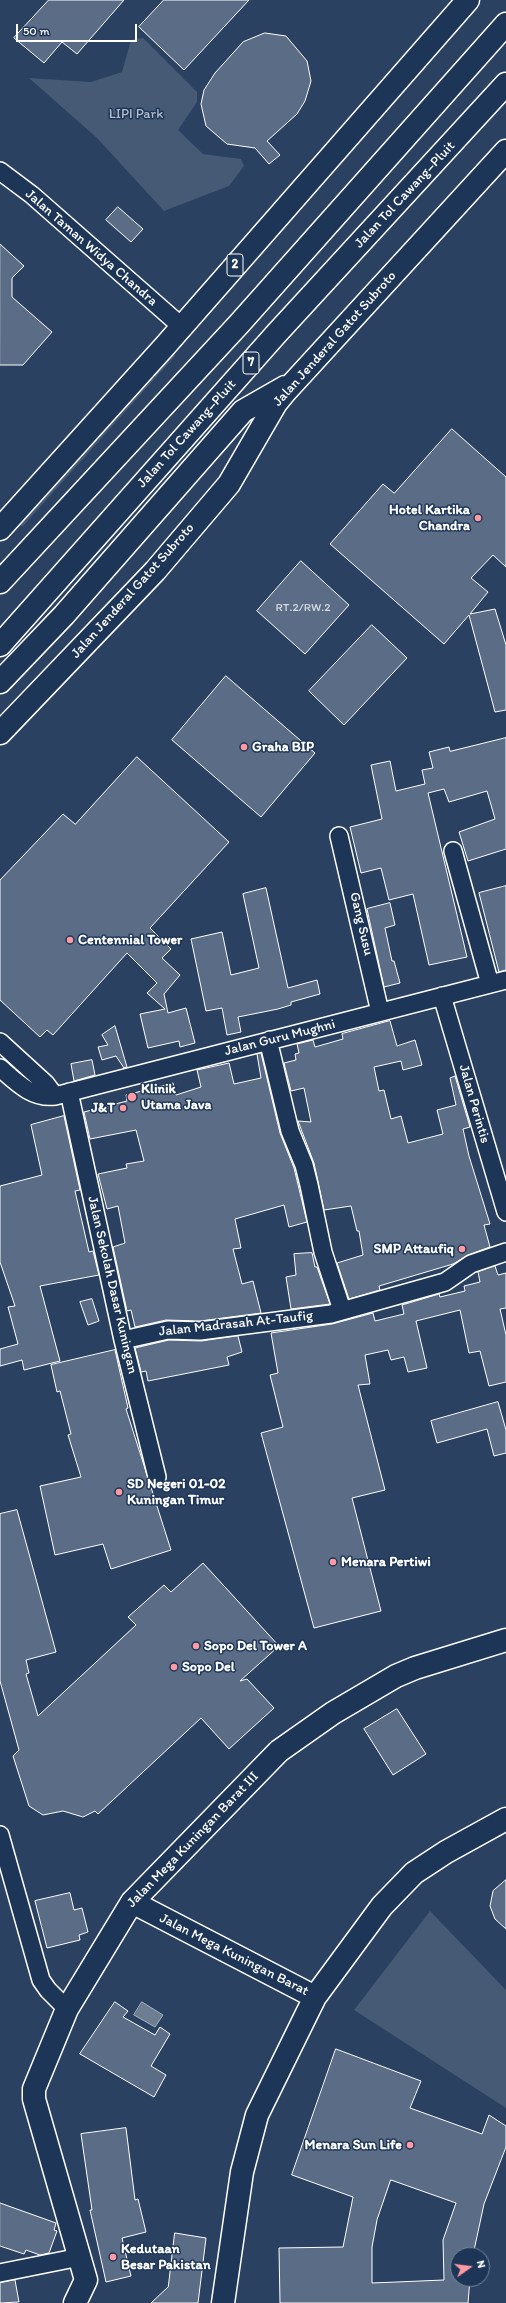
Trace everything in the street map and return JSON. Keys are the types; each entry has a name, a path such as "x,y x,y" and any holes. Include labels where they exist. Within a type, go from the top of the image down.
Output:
{"main road":[{"name":"2","path":"0,529 468,0"},
{"path":"0,582 239,324 506,24"},
{"name":"Jalan Tol Cawang–Pluit","path":"0,645 277,333 506,84"},
{"name":"Jalan Jenderal Gatot Subroto","path":"0,733 155,571 229,484 276,403 506,151"},
{"path":"0,682 64,615 243,411 292,384"},
{"name":"Jalan Mega Kuningan Barat III","path":"75,2303 86,2280 34,2099 34,2089 67,2009 132,1902 279,1751 313,1726 363,1695 402,1674 506,1640"},
{"name":"Jalan Mega Kuningan Barat","path":"223,2303 242,2172 257,2115 316,1997 382,1906 414,1873 446,1852 506,1820"},
{"name":"Jalan Mega Kuningan Barat","path":"132,1902 316,1997"}],"street":[{"name":"Jalan Taman Widya Chandra","path":"0,171 32,195 181,326"},
{"name":"Gang Susu","path":"339,836 380,1012"},
{"path":"453,851 490,984"},
{"name":"Jalan Guru Mughni","path":"62,1094 506,980"},
{"name":"Jalan Perintis","path":"442,996 506,1212"},
{"path":"270,1040 270,1048 290,1131 304,1165 323,1252 342,1310"},
{"path":"0,1042 46,1084 62,1094"},
{"path":"0,1068 32,1093 46,1097 62,1094"},
{"name":"Jalan Sekolah Dasar Kuningan","path":"62,1094 157,1477"},
{"name":"Jalan Madrasah At-Taufig","path":"123,1340 156,1332 200,1331 331,1314 445,1282 472,1264 506,1252"},
{"path":"0,1835 41,1980 48,1990 67,2009"},
{"path":"0,2273 80,2257"}],"green space":[{"name":"LIPI Park","path":"143,38 197,92 197,102 178,130 203,154 241,159 244,166 229,186 164,211 97,138 29,78 91,82 122,72 131,40"},
{"path":"165,346 175,356 22,527 11,514"},
{"path":"430,1911 506,1990 506,2108 354,2010"}],"shaded area":[{"path":"142,2002 163,2015 155,2027 134,2015"}],"building":[{"path":"49,0 124,0 77,54 62,42 44,63 14,38"},
{"path":"164,0 249,0 184,70 139,27"},
{"path":"265,33 286,36 307,61 311,81 305,101 297,114 267,141 280,155 269,164 255,148 227,144 206,126 201,104 204,90 215,73 243,42"},
{"path":"118,207 143,229 131,242 106,220"},
{"path":"0,244 24,266 12,278 12,297 52,332 23,365 0,365"},
{"path":"452,429 506,477 506,567 493,555 471,578 488,592 470,614 495,609 506,645 506,710 495,712 469,615 444,644 330,544 383,484 394,493"},
{"path":"301,561 349,605 305,654 257,611"},
{"path":"372,625 407,658 344,725 309,691"},
{"name":"Graha BIP","path":"226,676 315,753 261,817 172,740"},
{"path":"506,738 506,849 468,861 459,832 495,819 487,791 449,802 444,789 428,793 467,957 429,965 413,894 389,900 381,868 361,873 350,827 382,819 371,765 390,761 396,791 425,784 422,770 433,768 429,752 449,747 450,751"},
{"name":"Centennial Tower","path":"137,757 229,842 150,928 171,949 162,958 180,975 164,994 168,1013 186,1008 195,1043 180,1047 179,1041 148,1048 140,1014 165,1009 147,993 157,983 127,953 53,1035 47,1030 40,1037 0,1000 0,880 63,814 75,824"},
{"path":"506,886 506,970 499,972 479,893"},
{"path":"266,888 288,988 317,980 320,994 291,1002 291,1005 278,1009 238,1017 241,1032 227,1035 222,1008 206,1011 191,939 222,932 231,975 259,968 243,894"},
{"path":"390,903 395,925 385,928 392,961 394,961 400,983 384,987 367,909"},
{"path":"390,1021 397,1046 415,1040 422,1065 403,1070 401,1061 374,1067 379,1091 384,1090 391,1119 401,1116 408,1143 443,1134 437,1110 456,1105 450,1078 455,1076 470,1127 463,1129 469,1156 490,1224 484,1225 490,1247 468,1255 453,1264 379,1286 380,1290 349,1299 337,1263 363,1255 359,1231 357,1231 351,1206 324,1210 314,1163 298,1121 311,1122 304,1088 291,1091 284,1063 296,1060 295,1054 299,1053 297,1044 313,1040 315,1047 343,1039 342,1034"},
{"path":"115,1026 127,1067 124,1068 116,1056 102,1060 98,1047 108,1045 102,1035"},
{"path":"261,1053 280,1133 294,1168 307,1222 289,1227 284,1205 235,1219 241,1248 233,1249 242,1284 253,1281 261,1313 200,1321 166,1320 135,1327 131,1310 127,1311 113,1247 125,1243 118,1206 107,1209 98,1174 127,1168 126,1164 144,1161 136,1130 90,1139 84,1112 127,1101 126,1095 173,1083 176,1095 201,1087 197,1070 229,1063 234,1084 261,1078 257,1054"},
{"path":"92,1060 95,1075 74,1081 71,1064"},
{"path":"64,1116 80,1190 75,1191 89,1252 93,1251 99,1275 40,1286 60,1361 24,1370 22,1360 0,1366 0,1349 18,1344 8,1307 15,1306 0,1262 0,1186 42,1175 31,1125"},
{"path":"312,1253 315,1267 317,1267 330,1304 291,1309 286,1277 296,1275 294,1254"},
{"path":"495,1266 498,1275 506,1273 506,1308 500,1309 506,1335 506,1382 489,1386 480,1351 469,1353 460,1310 416,1321 427,1368 408,1372 404,1357 391,1360 388,1350 365,1355 370,1384 358,1385 385,1490 352,1498 381,1611 314,1628 261,1433 283,1427 270,1375 278,1373 271,1333 332,1324 373,1313 375,1321 404,1314 402,1305 439,1294 440,1297 465,1291 464,1286 480,1282 478,1272"},
{"path":"92,1299 99,1321 88,1325 80,1302"},
{"path":"238,1336 242,1352 227,1357 229,1365 148,1381 146,1371 141,1372 135,1348 169,1340 201,1341"},
{"path":"115,1350 128,1408 126,1409 171,1550 111,1569 103,1544 55,1555 40,1486 81,1477 68,1435 71,1434 60,1391 57,1392 51,1365"},
{"path":"498,1402 506,1430 506,1453 494,1456 487,1429 437,1443 431,1421"},
{"name":"Sopo Del","path":"17,1510 56,1652 26,1660 29,1673 26,1674 38,1716 136,1625 128,1617 164,1585 171,1592 203,1563 279,1646 240,1681 247,1679 274,1708 229,1749 201,1718 98,1814 95,1811 83,1817 63,1811 43,1815 29,1806 13,1756 19,1750 0,1681 0,1514"},
{"path":"397,1709 426,1754 393,1775 364,1729"},
{"path":"506,1880 506,1929 495,1919 490,1906 493,1891"},
{"path":"70,1893 74,1910 82,1908 88,1932 79,1935 80,1940 47,1948 35,1901"},
{"path":"115,2002 128,2011 123,2017 155,2035 160,2027 170,2034 151,2066 166,2075 154,2097 80,2054"},
{"path":"336,2049 421,2081 410,2108 482,2134 489,2115 506,2126 506,2147 484,2204 475,2247 450,2247 450,2287 469,2287 468,2303 280,2303 279,2248 343,2247 353,2197 292,2175","holes":["391,2180 456,2203 443,2240 444,2280 372,2283 372,2247 377,2220"]},
{"path":"126,2128 135,2200 138,2199 146,2232 122,2238 131,2276 106,2282 90,2210 92,2210 81,2134"},
{"path":"0,2203 56,2223 54,2230 57,2231 49,2253 40,2255 26,2250 24,2254 0,2246"},
{"path":"175,2233 206,2238 198,2303 151,2303 168,2287"},
{"path":"15,2280 19,2302 0,2303 0,2283"}],"place":[{"name":"Hotel Kartika Chandra","path":"478,518"},
{"name":"Graha BIP","path":"244,747"},
{"name":"Centennial Tower","path":"70,940"},
{"name":"Klinik Utama Java","path":"132,1097"},
{"name":"J&T","path":"123,1108"},
{"name":"SMP Attaufiq","path":"462,1249"},
{"name":"SD Negeri 01-02 Kuningan Timur","path":"119,1492"},
{"name":"Menara Pertiwi","path":"333,1562"},
{"name":"Sopo Del Tower A","path":"196,1646"},
{"name":"Sopo Del","path":"174,1667"},
{"name":"Menara Sun Life","path":"410,2145"},
{"name":"Kedutaan Besar Pakistan","path":"113,2257"}]}
